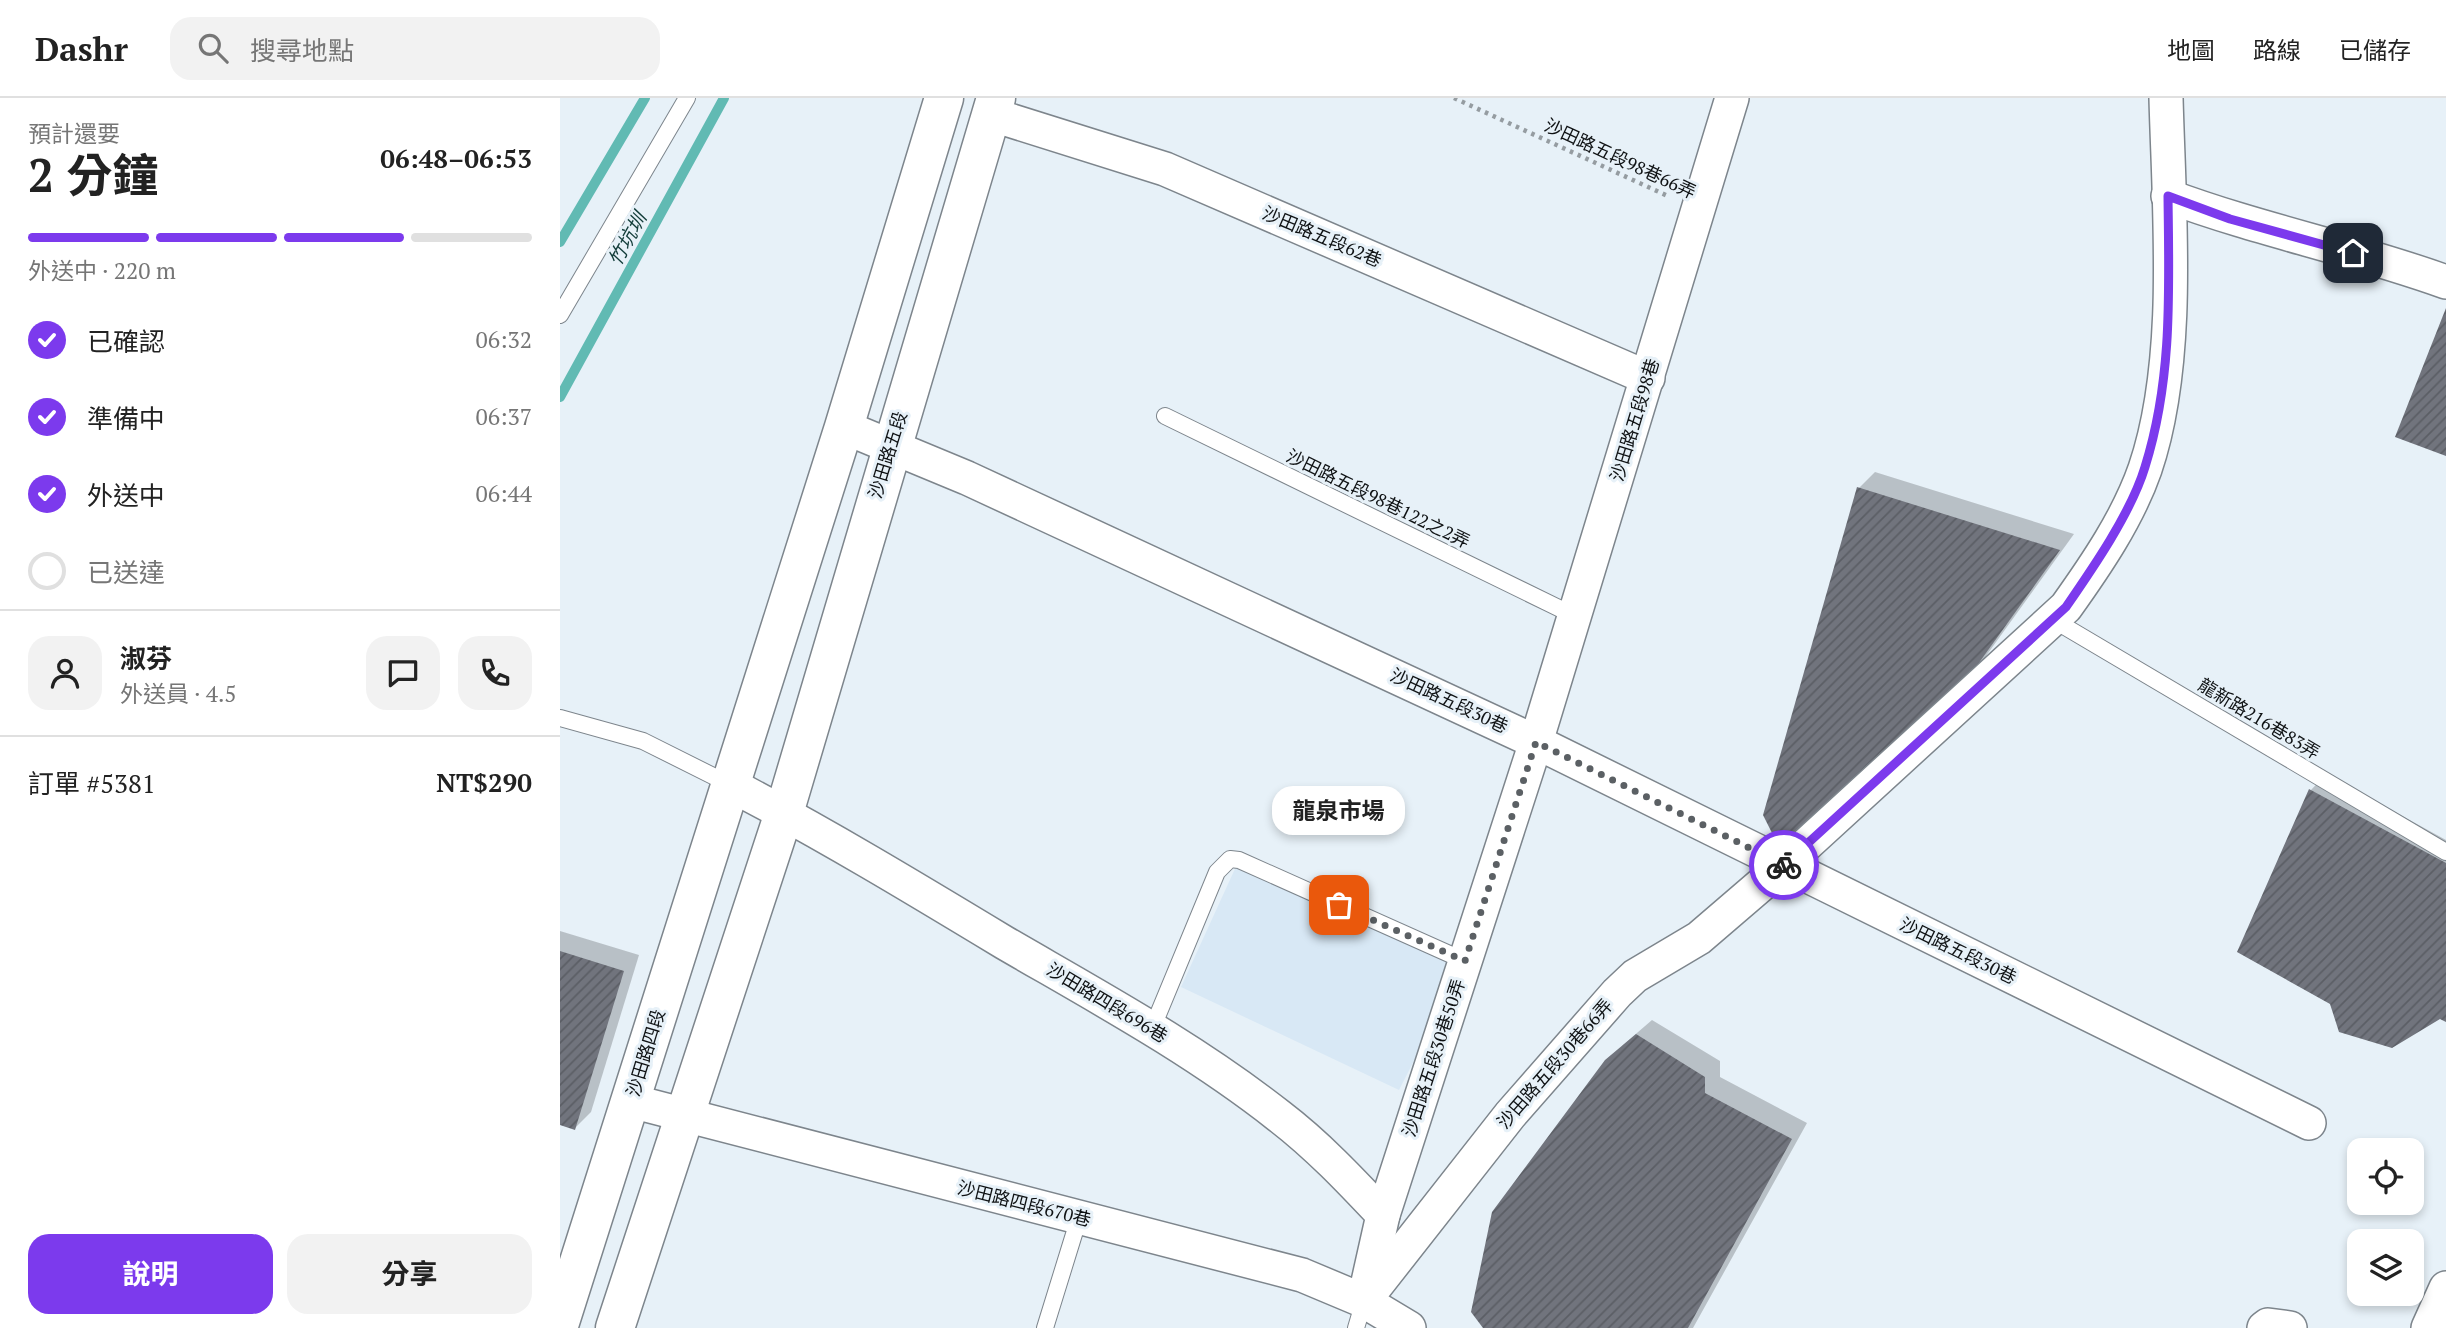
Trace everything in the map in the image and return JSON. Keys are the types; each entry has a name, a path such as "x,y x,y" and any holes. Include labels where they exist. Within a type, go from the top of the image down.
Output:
{"street":[{"path":"729,784 844,427 944,98"},
{"name":"沙田路五段98巷","path":"1536,742 1732,98"},
{"name":"沙田路五段30巷66弄","path":"1360,1314 1510,1115 1617,993 1635,976 1699,938 1784,865 2066,607 2102,556 2145,470 2161,403 2169,352 2166,98"},
{"name":"沙田路五段62巷","path":"993,106 1165,169 1648,378"},
{"name":"沙田路五段","path":"785,813 993,106"},
{"path":"2168,196 2230,219 2402,266 2446,282"},
{"name":"沙田路五段30巷","path":"844,427 980,483 1536,742 2309,1123"},
{"name":"沙田路五段30巷50弄","path":"1383,1215 1536,742"},
{"name":"沙田路四段696巷","path":"729,784 785,813 1152,1029 1223,1074 1323,1152 1383,1215"},
{"name":"沙田路四段","path":"560,1322 729,784"},
{"path":"615,1328 785,813"},
{"path":"671,971 727,986"},
{"name":"沙田路四段670巷","path":"631,1101 1302,1275 1360,1314 1409,1328"},
{"path":"1360,1314 1383,1215"},
{"path":"2428,1328 2446,1288"},
{"path":"2264,1328 2268,1325 2290,1328"}],"lane":[{"path":"560,315 687,98"},
{"name":"沙田路五段98巷122之2弄","path":"1165,416 1575,616"},
{"name":"龍新路216巷83弄","path":"2052,620 2446,852"},
{"path":"560,718 643,741 729,784"},
{"path":"1152,1029 1217,872 1230,859 1239,860 1465,961"},
{"path":"1045,1328 1079,1218"}],"path":[{"name":"沙田路五段98巷66弄","path":"1454,98 1698,211"}],"shaded area":[{"path":"1239,860 1465,961 1399,1090 1181,987"}],"building":[{"path":"2446,308 2446,456 2395,437"},
{"path":"1857,487 2060,550 1963,685 1779,847 1763,815"},
{"path":"2309,789 2446,863 2446,1022 2440,1019 2392,1048 2339,1032 2330,1004 2237,952"},
{"path":"560,951 624,971 575,1130 560,1125"},
{"path":"1636,1034 1705,1077 1705,1093 1792,1139 1688,1328 1483,1328 1471,1312 1492,1212 1605,1060"}],"waterway":[{"path":"560,242 645,98"},
{"name":"竹坑圳","path":"560,397 724,98"}],"way so far":[{"path":"1339,905 1465,961 1536,742 1784,865"}],"place":[{"name":"龍泉市場","path":"1339,905"}],"route":[{"path":"1784,865 2066,607 2102,556 2145,470 2161,403 2169,352 2168,196 2230,219 2353,253"}]}
